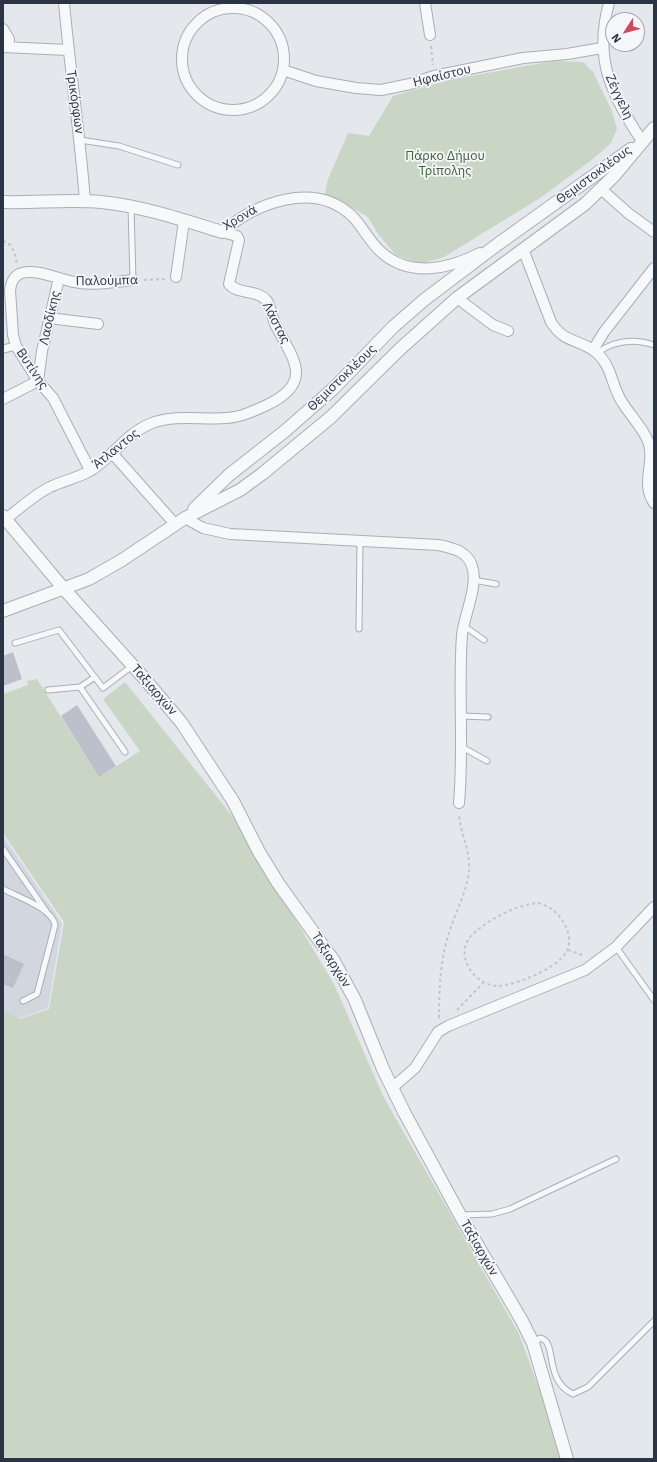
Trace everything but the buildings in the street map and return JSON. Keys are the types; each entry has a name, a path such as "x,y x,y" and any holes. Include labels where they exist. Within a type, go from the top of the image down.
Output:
{"street":[{"name":"Τρικόρφων","path":"64,3 68,50 80,140 85,201"},
{"path":"425,3 430,35"},
{"name":"Ζέγγελη","path":"609,3 602,30 602,48 606,70 621,108 642,141"},
{"path":"236,8 251,11 264,18 274,28 281,41 284,56 283,70 278,84 270,96 251,107 230,111 216,108 203,101 192,90 185,78 182,63 183,49 188,35 197,23 208,15 222,9 236,8"},
{"path":"3,29 9,39 6,47 68,50"},
{"name":"Ηφαίστου","path":"283,70 316,82 381,90 410,84 434,76 522,58 567,54 602,48"},
{"path":"642,141 654,128"},
{"name":"Θεμιστοκλέους","path":"3,611 64,590 106,570 180,521 240,490 297,446 331,417 400,349 457,298 565,220 601,189 642,141"},
{"name":"Θεμιστοκλέους","path":"180,521 229,475 286,431 333,389 393,328 424,300 498,244 642,141"},
{"path":"601,189 628,213 654,232"},
{"name":"Χρονά","path":"3,202 85,201 131,207 222,232 234,222 260,206 284,200 307,198 320,200 344,209 353,217 381,252 406,266 419,269 445,267 472,257 498,244"},
{"path":"176,277 184,221"},
{"name":"Λάστας","path":"222,232 237,236 239,240 236,258 228,280 230,285 266,300 275,323 291,352 296,367 296,379"},
{"path":"523,249 556,329 569,340 595,351 607,365 622,401 648,442 650,453 647,486 654,503"},
{"path":"595,351 604,332 654,268"},
{"name":"Παλούμπα","path":"16,276 27,272 59,278 75,283 133,280"},
{"name":"Βυτίνης","path":"16,276 6,290 16,346 38,381 53,398 90,470"},
{"name":"Λαοδίκης","path":"38,381 49,318 59,278"},
{"path":"457,298 493,325 508,331"},
{"path":"49,318 98,324"},
{"path":"3,349 16,346"},
{"name":"Άτλαντος","path":"4,517 50,487 90,470 112,453 132,433 161,420 188,417 228,418 250,412 285,394 294,385 296,379"},
{"path":"3,399 38,381"},
{"path":"112,453 180,521 203,528 230,534 438,546 454,548 463,553 469,559 473,570 473,580 464,626 460,694 462,747 459,803"},
{"name":"Ταξιαρχών","path":"4,517 64,590 163,699 193,739 233,801 259,852 278,883 334,961 355,1000 392,1088 460,1215 522,1321 533,1343 567,1459"},
{"path":"392,1088 415,1068 438,1032 448,1026 585,970 616,947 654,907"}],"lane":[{"path":"80,140 119,146 178,165"},
{"path":"131,207 133,280"},
{"path":"595,351 609,344 619,342 638,341 654,345"},
{"path":"359,628 360,541"},
{"path":"473,580 496,584"},
{"path":"464,626 484,640"},
{"path":"15,643 59,630 103,688 133,666"},
{"path":"48,690 80,688 95,677"},
{"path":"80,688 125,752"},
{"path":"461,716 488,717"},
{"path":"462,747 487,761"},
{"path":"3,849 47,911 54,918 55,925 37,994 23,1001"},
{"path":"3,889 47,911"},
{"path":"616,947 654,1000"},
{"path":"460,1215 492,1214 510,1209 616,1159"},
{"path":"533,1343 540,1338 545,1339 549,1344 552,1366 557,1380 562,1387 573,1394 588,1387 654,1321"}],"path":[{"path":"430,35 434,76"},
{"path":"3,241 8,242 13,247 17,264 16,276"},
{"name":"Παλούμπα","path":"133,280 169,279 176,277"},
{"path":"438,1032 440,987 448,935 467,883 469,872 468,851 459,818 459,803"},
{"path":"538,903 547,905 562,918 570,940 568,950 547,969 529,978 510,984 498,986 483,983 473,975 467,964 465,954 466,944 472,934 501,914 525,904 538,903"},
{"path":"568,950 598,961"},
{"path":"454,1013 483,983"}],"shaded area":[{"path":"3,836 62,923 48,1008 3,1024"}],"green space":[{"name":"Πάρκο Δήμου Τρίπολης","path":"553,61 583,62 593,72 612,111 617,129 611,143 593,159 540,198 444,257 421,264 396,255 378,234 368,217 343,203 330,198 325,193 328,179 348,133 369,136 393,96 449,80"},
{"path":"37,679 99,777 140,751 103,699 125,682 237,822 334,984 383,1096 519,1334 565,1459 3,1459 3,1011 20,1019 49,1009 64,922 3,833 3,694 28,685 27,681"}]}
